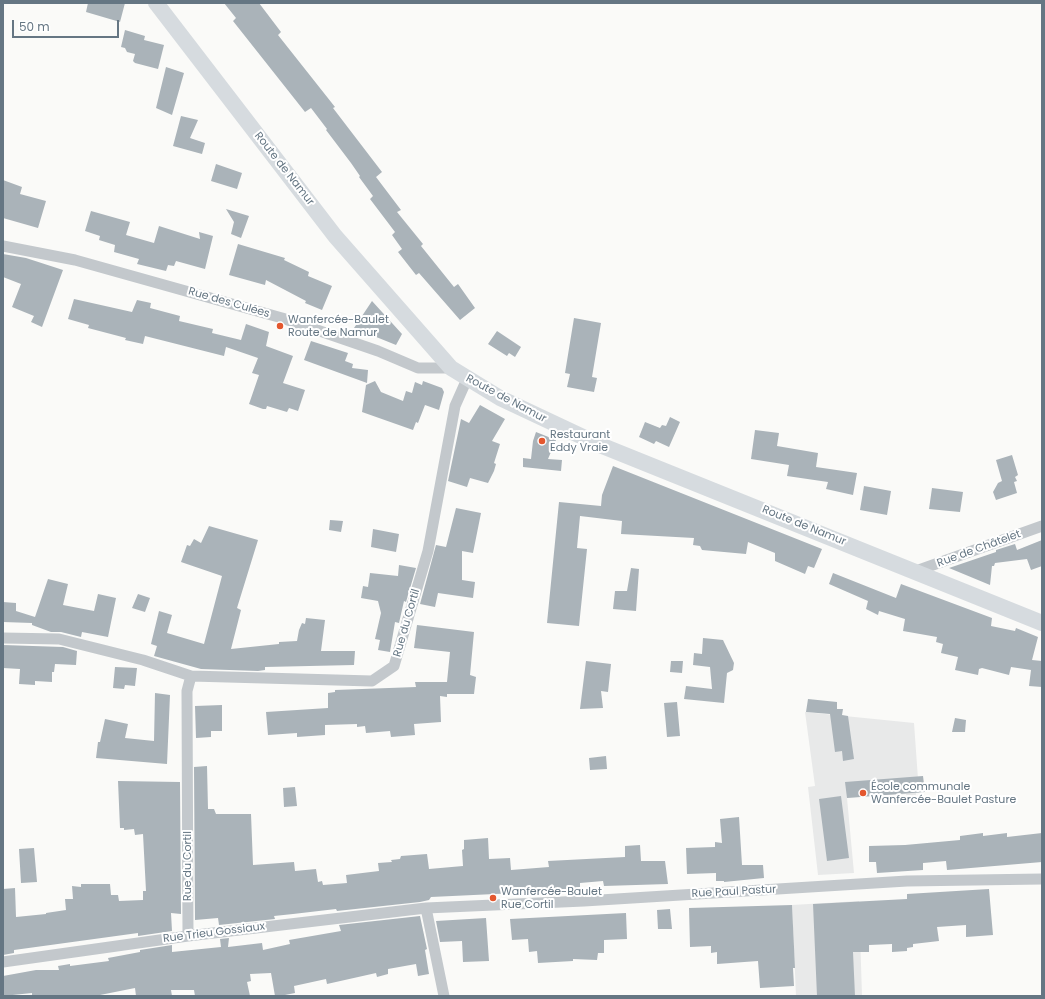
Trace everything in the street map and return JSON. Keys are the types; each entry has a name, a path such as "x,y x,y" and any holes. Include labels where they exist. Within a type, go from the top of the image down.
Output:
{"main road":[{"name":"Route de Namur","path":"156,3 335,236 451,368 500,398 600,445 1042,622"}],"street":[{"name":"Rue des Culées","path":"3,246 76,260 282,318 378,351 418,368 451,368"},
{"name":"Rue du Cortil","path":"3,638 59,639 143,660 191,676 372,680 394,666 428,551 455,406 467,379"},
{"name":"Rue de Châtelet","path":"916,571 1042,526"},
{"name":"Rue du Cortil","path":"188,936 187,691 191,676"},
{"name":"Rue Paul Pastur","path":"426,908 584,901 907,881 1042,879"},
{"name":"Rue Trieu Gossiaux","path":"3,962 188,936 426,908"},
{"path":"426,908 444,996"}],"shaded area":[{"name":"École communale Wanfercée-Baulet Pasture","path":"805,712 914,723 919,793 916,793 916,803 908,804 906,794 847,798 854,873 818,875 808,787 815,786"},
{"path":"859,901 862,996 796,996 792,905"}],"building":[{"path":"88,3 125,3 120,22 86,12"},
{"path":"224,3 259,3 281,32 278,35 335,107 333,108 382,172 376,177 401,210 397,212 423,244 421,246 454,287 458,284 475,308 460,320 419,273 416,275 398,252 402,249 392,235 395,232 370,199 373,196 351,163 311,108 305,112 233,21 236,18"},
{"path":"125,30 145,36 144,40 164,45 158,69 135,63 133,61 135,54 127,52 125,48 121,47"},
{"path":"166,67 184,73 172,115 156,108"},
{"path":"181,116 198,120 190,138 205,143 202,154 173,146"},
{"path":"216,164 242,173 237,189 211,181"},
{"path":"3,180 22,187 20,194 46,201 38,228 3,218"},
{"path":"226,209 249,216 241,238 231,234 234,222"},
{"path":"91,211 130,222 126,235 154,243 159,226 200,239 199,232 213,236 205,269 176,261 174,266 168,265 166,271 137,264 139,259 114,252 115,245 99,240 100,236 85,231"},
{"path":"238,244 285,258 284,260 309,272 308,276 332,286 322,310 305,303 306,301 266,280 265,285 229,275"},
{"path":"3,254 26,258 63,270 42,327 31,322 34,316 12,307 21,284 3,277"},
{"path":"74,299 132,312 137,300 151,303 150,308 180,316 179,321 213,329 212,333 241,340 246,324 269,332 266,346 293,356 283,383 305,390 298,411 289,408 287,412 267,406 266,409 263,409 249,404 259,375 252,373 258,358 226,347 224,356 145,336 143,344 125,340 126,338 88,328 89,325 68,319"},
{"path":"372,301 402,334 396,345 354,328"},
{"path":"574,318 601,323 592,377 597,378 594,392 567,387 570,374 565,373"},
{"path":"497,331 521,347 515,357 509,353 507,356 488,344"},
{"path":"311,341 348,353 345,361 353,364 352,368 368,370 367,383 304,360"},
{"path":"375,381 381,392 403,401 406,391 412,393 415,382 422,385 423,381 442,388 444,392 439,410 425,405 418,423 416,422 413,430 362,412 366,385"},
{"path":"480,405 505,419 492,441 500,444 494,463 496,464 494,471 488,483 470,478 467,487 448,481 461,419 469,423"},
{"path":"670,417 680,422 669,447 656,441 654,444 639,437 645,422 660,428 662,425 666,426"},
{"path":"755,430 779,433 777,446 818,453 816,467 857,473 853,495 826,489 828,482 787,476 789,465 751,459"},
{"path":"536,432 556,440 548,459 562,460 561,471 523,467 523,458 531,459 533,441"},
{"path":"1012,455 1018,475 1015,477 1017,481 1014,482 1017,493 996,500 993,492 998,483 1002,481 996,460"},
{"path":"613,466 822,549 814,568 808,566 805,574 775,561 775,553 748,542 746,554 702,550 700,546 693,545 694,538 621,534 622,521 580,516 577,548 587,549 579,626 547,623 559,502 601,506 602,495"},
{"path":"864,486 891,491 887,515 860,510"},
{"path":"932,488 963,492 960,512 929,509"},
{"path":"456,508 481,513 473,553 462,551 462,580 475,582 473,598 438,593 435,607 420,604 436,545 446,547"},
{"path":"330,520 343,521 341,532 329,530"},
{"path":"209,526 258,540 237,608 241,610 231,649 297,641 299,630 302,623 305,624 306,618 325,620 321,651 355,651 354,665 265,667 265,670 258,671 201,669 154,656 157,646 151,644 159,611 172,615 167,633 204,644 222,576 181,562 187,545 190,546 194,539 201,543"},
{"path":"373,529 399,534 396,552 371,547"},
{"path":"1042,540 1042,566 1031,570 1027,559 995,563 994,566 992,566 990,585 949,568 1015,544 1017,550"},
{"path":"399,565 416,568 406,602 404,601 399,623 395,622 390,652 378,650 380,640 375,639 381,613 378,601 361,598 363,586 368,587 370,573 398,576"},
{"path":"631,568 639,569 636,611 613,609 615,591 627,591"},
{"path":"833,573 896,598 901,584 992,618 991,626 1015,631 1016,628 1038,637 1032,660 1042,661 1042,687 1029,686 1031,670 1011,667 1009,675 982,668 979,669 978,675 955,670 958,657 941,653 943,644 936,642 937,637 903,631 905,619 879,611 878,615 866,609 868,601 829,584"},
{"path":"48,579 68,584 63,605 94,611 98,594 116,598 108,637 82,632 81,637 61,632 51,632 32,625 32,623 3,622 3,602 16,603 16,611 35,617"},
{"path":"138,594 150,598 145,612 132,608"},
{"path":"417,625 474,632 470,675 476,677 474,694 447,694 447,697 440,696 441,722 414,724 415,735 391,737 390,731 366,733 365,726 357,727 357,724 325,725 325,735 297,737 297,733 268,735 266,712 328,708 328,693 335,692 335,690 416,687 415,682 447,682 450,652 414,648"},
{"path":"703,638 723,640 734,663 733,670 727,673 724,703 684,699 686,686 712,689 710,667 693,665 694,653 702,654"},
{"path":"3,645 63,647 77,651 76,665 55,664 54,672 52,672 52,682 35,681 35,685 19,684 20,669 3,668"},
{"path":"586,661 611,664 608,692 601,691 603,708 580,709"},
{"path":"671,661 683,661 682,673 670,672"},
{"path":"115,667 137,668 135,686 125,685 124,689 113,688"},
{"path":"155,693 170,695 167,764 96,758 98,742 100,742 105,719 128,724 125,738 154,741"},
{"path":"808,699 837,702 837,709 843,709 842,715 848,716 854,759 843,761 842,751 835,752 830,714 806,712"},
{"path":"677,702 680,736 667,737 664,703"},
{"path":"222,705 222,731 211,731 211,737 196,738 195,706"},
{"path":"955,718 966,720 965,732 952,732"},
{"path":"606,756 607,769 590,770 589,758"},
{"path":"207,766 208,809 214,809 216,814 251,814 253,865 294,862 295,871 316,869 318,882 322,881 323,885 347,883 346,875 379,871 378,863 392,862 391,860 400,859 401,856 427,854 429,869 463,866 462,850 464,849 464,840 488,838 489,859 510,858 511,870 549,867 548,861 625,857 625,846 640,845 641,861 665,861 668,884 604,886 603,881 580,883 580,890 431,897 429,900 420,902 274,916 275,919 219,925 218,918 195,920 194,767"},
{"path":"923,776 925,792 847,798 845,782"},
{"path":"118,781 180,782 181,914 171,913 172,931 138,936 138,933 14,950 14,953 3,955 3,889 15,888 16,917 66,910 65,899 73,899 72,886 81,887 81,884 110,884 111,895 118,895 119,901 143,900 143,891 146,891 143,834 135,835 134,829 124,830 124,828 120,828"},
{"path":"295,787 297,806 284,807 283,788"},
{"path":"841,796 849,858 827,861 819,799"},
{"path":"739,817 742,865 763,865 764,878 724,882 716,881 716,873 687,874 686,848 715,847 715,842 722,843 720,819"},
{"path":"983,833 983,836 1007,833 1007,837 1042,833 1042,862 947,870 946,861 923,863 923,870 877,873 876,862 869,862 869,846 905,845 960,840 960,836"},
{"path":"34,848 37,882 21,883 19,849"},
{"path":"989,889 993,935 966,937 966,925 937,927 939,941 913,944 913,947 907,948 907,951 892,952 892,944 869,945 869,952 853,952 855,996 817,996 813,904 907,899 907,894"},
{"path":"792,905 795,968 793,968 794,986 760,988 758,961 717,964 717,952 711,953 711,946 690,947 689,908"},
{"path":"670,909 672,929 658,929 657,910"},
{"path":"626,913 627,939 604,940 604,953 598,953 597,960 573,959 573,961 538,963 537,951 529,952 528,939 512,940 510,919"},
{"path":"420,916 427,949 425,950 429,974 418,976 416,964 388,969 388,974 377,977 376,973 327,984 326,979 294,986 295,993 280,996 275,996 271,973 250,974 251,981 247,982 250,996 195,996 194,990 171,990 172,996 136,996 135,988 95,996 32,996 32,993 3,996 3,976 36,970 59,970 58,966 70,964 70,966 109,961 108,958 140,952 140,950 172,945 172,952 221,947 220,939 229,938 228,947 262,943 263,950 290,944 289,940 341,931 339,925"},
{"path":"486,918 489,961 463,962 462,941 440,942 436,921"}],"place":[{"name":"Wanfercée-Baulet Route de Namur","path":"280,326"},
{"name":"Restaurant Eddy Vraie","path":"542,441"},
{"name":"École communale Wanfercée-Baulet Pasture","path":"863,793"},
{"name":"Wanfercée-Baulet Rue Cortil","path":"493,898"}]}
